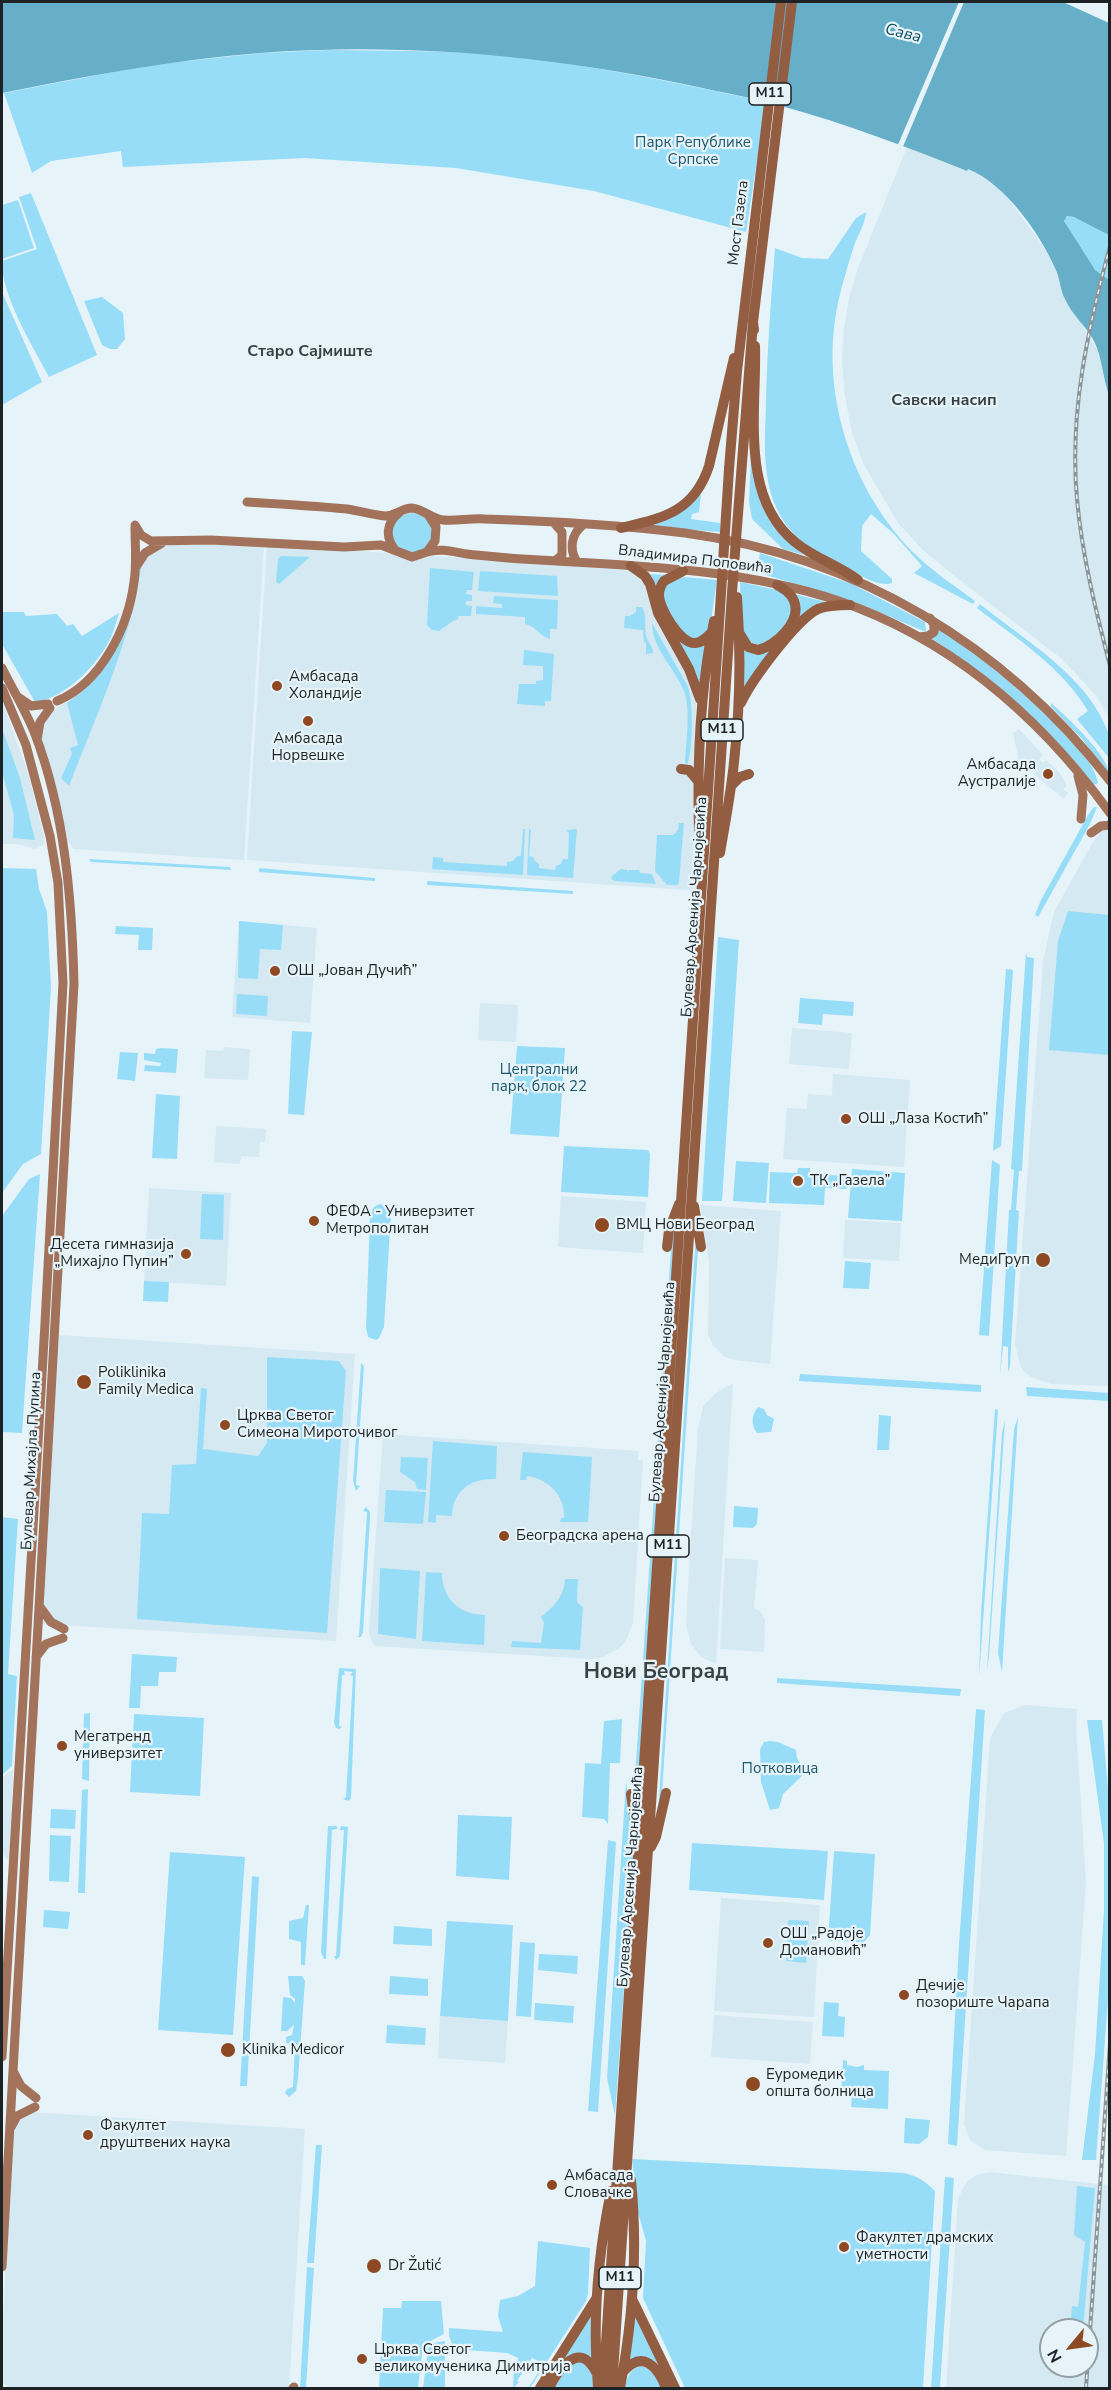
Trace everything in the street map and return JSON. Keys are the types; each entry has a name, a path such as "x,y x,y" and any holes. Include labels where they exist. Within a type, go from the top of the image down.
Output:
{"highway":[{"name":"Мост Газела","path":"741,341 781,2"},
{"name":"Мост Газела","path":"753,322 792,2"},
{"path":"753,322 755,439 761,493 775,522 794,542 858,580"},
{"name":"M11","path":"727,578 753,322"},
{"path":"621,528 672,513 696,494 705,479 709,466 731,367 741,341"},
{"name":"M11","path":"727,578 741,341"},
{"path":"632,566 645,576 650,584 658,614 689,669 702,702"},
{"path":"683,571 664,581 659,592 661,605 677,633 684,640 699,642 711,633"},
{"path":"708,881 719,859 735,761 739,633 737,597 727,578"},
{"path":"708,881 698,781 702,702 711,633 727,578"},
{"name":"Булевар Арсенија Чарнојевића","path":"612,2388 623,2168 727,578"},
{"path":"739,633 748,647 758,650 773,643 785,630 793,618 795,603 789,593 777,585"},
{"path":"738,709 750,685 806,618 822,608 850,605"},
{"path":"698,781 685,770 699,754"},
{"path":"732,784 748,774 735,761"},
{"path":"667,1247 672,1222 687,1196"},
{"path":"687,1196 701,1247"},
{"path":"643,1856 656,1837 666,1793"},
{"path":"631,1794 643,1856"},
{"path":"598,2388 597,2296 604,2226 614,2176 623,2168 631,2175 636,2250 620,2388"},
{"name":"Булевар Арсенија Чарнојевића","path":"603,2388 623,2168"},
{"path":"540,2388 597,2296"},
{"path":"632,2299 675,2388"},
{"path":"549,2388 559,2368 575,2358 587,2361 597,2375"},
{"path":"622,2372 634,2362 645,2362 658,2371 666,2388"}],"main road":[{"name":"Владимира Поповића","path":"248,502 346,509 382,516 412,508 444,520 481,518 683,533 757,546 807,561 858,580 930,618 970,644 1017,681 1054,715 1110,781"},
{"path":"395,550 390,542 388,528 392,519 399,512"},
{"path":"427,552 435,541 436,532 429,515"},
{"path":"554,523 562,532 561,555 555,561"},
{"name":"Владимира Поповића","path":"135,569 135,525 141,535 147,539 167,541 210,540 344,547 381,545 411,557 443,550 479,556 683,571 777,585 850,605 880,617 919,637 968,668 997,690 1044,732 1074,765 1110,813"},
{"path":"577,562 573,553 573,541 576,532 583,525"},
{"name":"Владимира Поповића","path":"135,569 141,556 148,549 167,541"},
{"path":"16,696 32,706 52,704 81,687 111,649 127,611 135,569"},
{"path":"919,637 928,636 934,632 934,625 930,618"},
{"name":"Булевар Михајла Пупина","path":"2,668 37,742 51,790 64,855 73,952 74,1016 2,2267"},
{"name":"Булевар Михајла Пупина","path":"2,688 23,736 35,773 50,836 58,883 63,983 2,2057"},
{"path":"37,742 40,722 52,704"},
{"path":"1074,765 1082,789 1081,819"},
{"path":"1091,833 1101,826 1110,825"},
{"path":"53,1168 65,1169"},
{"path":"36,1476 46,1476"},
{"path":"36,1657 46,1644 64,1633 51,1622 39,1605"},
{"path":"9,2132 17,2116 36,2103 21,2086 13,2071"}],"shaded area":[{"path":"907,147 966,171 968,169 1001,189 1043,246 1055,267 1062,292 1097,349 1110,395 1109,719 1098,698 1063,660 948,571 922,549 898,523 864,465 852,433 842,362 849,298 858,268"},
{"path":"264,544 244,860 74,849 66,839 41,735 42,726 49,713 73,697 109,657 144,556 170,545"},
{"path":"267,545 631,569 642,578 696,693 696,782 701,891 247,860"},
{"path":"2,701 28,773 44,836 44,845 35,849 19,844 2,844"},
{"path":"1019,729 1043,755 1039,760 1043,763 1046,760 1060,773 1067,786 1063,789 1068,793 1064,799 1034,774 1038,769 1034,766 1030,771 1019,761 1013,733"},
{"path":"1109,829 1109,1386 1052,1384 1025,1373 1020,1366 1015,1344 1043,961 1054,912 1094,840 1102,830"},
{"name":"ОШ „Јован Дучић”","path":"239,921 317,928 310,1023 232,1017"},
{"path":"480,1003 518,1005 516,1042 478,1040"},
{"path":"792,1028 852,1033 849,1069 789,1064"},
{"path":"224,1047 250,1049 248,1080 204,1078 206,1050 223,1051"},
{"name":"ОШ „Лаза Костић”","path":"833,1074 910,1080 904,1167 783,1159 787,1108 807,1109 808,1094 832,1096"},
{"path":"216,1126 266,1129 265,1142 260,1142 259,1157 241,1156 240,1164 214,1162"},
{"name":"Десета гимназија „Михајло Пупин”","path":"149,1188 231,1193 226,1286 144,1281"},
{"name":"ВМЦ Нови Београд","path":"561,1196 646,1202 643,1253 558,1247"},
{"path":"700,1205 781,1211 770,1364 735,1360 723,1356 708,1335 709,1263"},
{"path":"845,1220 901,1223 899,1261 843,1258"},
{"path":"59,1335 355,1354 336,1641 42,1624"},
{"path":"733,1383 716,1664 701,1657 691,1644 686,1625 690,1549 698,1428 703,1406 716,1393"},
{"path":"383,1434 638,1451 638,1460 643,1460 633,1623 621,1647 603,1657 591,1659 375,1646 369,1632"},
{"path":"725,1558 758,1560 754,1608 760,1611 765,1620 764,1652 720,1649"},
{"path":"1025,1705 1077,1709 1076,1726 1086,1883 1066,2156 985,2150 970,2140 964,2124 990,1738 1004,1713"},
{"path":"13,1769 11,1864 2,1853 2,1778"},
{"name":"ОШ „Радоје Домановић”","path":"721,1898 820,1905 814,2017 714,2011"},
{"path":"714,2015 813,2022 810,2064 711,2057"},
{"path":"440,2016 508,2021 505,2063 438,2058"},
{"path":"14,2111 305,2129 289,2388 9,2388 3,2383 2,2334"},
{"path":"989,2172 1109,2185 1109,2388 946,2388 958,2198 967,2181"}],"green space":[{"name":"Парк Републике Српске","path":"327,50 447,52 519,57 643,76 766,102 746,232 594,191 456,168 304,158 123,167 121,151 51,161 32,173 4,93 150,65 261,53"},
{"path":"31,193 97,355 49,377 19,320 3,274 2,261 37,249 19,197"},
{"path":"18,200 34,248 2,259 2,205"},
{"path":"866,212 841,289 833,336 833,370 837,404 845,438 873,501 893,529 922,561 975,601 973,604 914,573 922,566 894,534 871,514 862,526 861,551 892,579 892,583 873,581 824,557 799,539 785,524 770,488 767,475 765,432 775,248 802,258 828,259 856,218"},
{"path":"1068,216 1078,218 1109,235 1109,280 1096,271 1084,255 1065,223 1064,219"},
{"path":"2,292 42,382 2,405"},
{"path":"102,297 123,313 125,339 117,349 110,349 102,345 84,301"},
{"path":"751,457 759,495 770,521 786,540 804,555 783,549 752,519 749,502"},
{"path":"701,494 699,512 692,514 691,519 720,523 720,532 638,526 673,517"},
{"path":"412,513 426,519 432,533 426,547 412,553 398,547 392,533 398,519"},
{"path":"760,553 852,584 925,622 926,632 855,602 756,572"},
{"path":"281,556 310,557 279,584 276,582 278,559"},
{"path":"141,567 121,651 69,786 61,778 72,754 70,748 78,745 67,703 83,691 101,671"},
{"path":"430,568 474,572 472,590 467,590 466,594 472,595 472,601 466,601 466,605 472,606 471,616 459,616 439,631 432,630 427,625"},
{"path":"480,571 557,576 558,596 478,591"},
{"path":"650,574 667,575 658,585 678,638 708,641 701,686 657,606"},
{"path":"683,577 717,580 710,628 698,639 683,635 665,605 666,586"},
{"path":"740,582 787,594 793,612 781,630 763,647 745,640 741,619"},
{"path":"794,594 830,603 818,606 741,696 742,644 756,653 792,625"},
{"path":"494,596 558,600 557,629 550,629 550,639 525,624 525,617 476,614 476,606 502,608 502,604 493,603"},
{"path":"980,604 1054,661 1087,695 1100,714 1109,735 1109,758 1077,719 1088,711 1065,680 1023,642 977,608"},
{"path":"636,607 642,607 644,611 646,634 653,653 646,654 643,630 624,628 625,616 636,612"},
{"path":"2,612 24,612 26,616 57,614 67,626 73,624 82,636 119,613 113,633 94,664 67,689 35,702 2,644"},
{"path":"652,623 689,692 692,726 691,749 687,765 685,762 688,726 686,699 680,683 660,650"},
{"path":"937,627 989,665 1038,707 1078,748 1093,770 1098,783 1094,785 1058,743 1019,705 932,639"},
{"path":"524,650 554,654 551,701 545,701 545,706 517,704 519,684 536,684 536,681 543,680 543,666 523,665"},
{"path":"1051,703 1095,747 1107,766 1109,774 1082,739 1051,707"},
{"path":"2,728 20,778 35,840 13,838 14,815 2,772"},
{"path":"1094,807 1097,807 1090,824 1038,917 1035,915 1041,900"},
{"path":"679,823 684,823 679,882 677,885 667,885 655,871 657,835 673,835 678,830"},
{"path":"523,829 525,829 523,875 432,869 433,857 443,858 443,862 507,866 507,862 521,856"},
{"path":"529,829 531,830 529,856 539,864 539,868 555,870 563,859 568,859 569,833 566,830 577,829 573,878 527,875"},
{"path":"89,859 230,867 231,870 91,862"},
{"path":"2,868 36,869 39,889 47,911 51,987 41,1154 23,1164 2,1193"},
{"path":"259,868 375,878 375,881 259,872"},
{"path":"621,869 628,872 639,870 640,873 652,874 656,884 611,879"},
{"path":"427,881 573,891 573,894 427,885"},
{"path":"1068,911 1109,915 1109,1055 1049,1050 1058,941"},
{"path":"239,921 283,925 281,950 260,949 258,979 238,978"},
{"path":"116,926 153,928 152,950 138,950 139,935 115,934"},
{"path":"718,937 739,940 722,1201 702,1201"},
{"path":"1026,952 1027,957 1034,958 1022,1171 1019,1171 1016,1210 1019,1211 1010,1366 1008,1372 1008,1347 1003,1346 1000,1376 1009,1210 1011,1210 1014,1170 1011,1169"},
{"path":"1006,969 1013,970 1001,1146 993,1151"},
{"path":"237,994 268,996 267,1016 236,1014"},
{"path":"800,998 854,1002 853,1016 823,1014 822,1025 798,1023"},
{"path":"292,1031 312,1032 304,1115 288,1114"},
{"name":"Централни парк, блок 22","path":"517,1046 565,1048 559,1137 510,1134"},
{"path":"156,1049 178,1049 176,1073 144,1071 145,1065 160,1066 161,1063 144,1060 144,1053 155,1054"},
{"path":"120,1052 138,1053 135,1081 117,1079"},
{"path":"156,1094 180,1096 177,1159 152,1158"},
{"path":"564,1146 648,1150 650,1154 648,1197 561,1192"},
{"path":"992,1160 1000,1165 989,1336 979,1335"},
{"path":"736,1161 769,1163 766,1203 733,1201"},
{"name":"ТК „Газела”","path":"798,1168 810,1168 810,1174 848,1176 847,1189 825,1188 824,1205 769,1203 770,1172 797,1173"},
{"path":"852,1169 905,1173 902,1221 848,1218"},
{"path":"40,1174 22,1433 2,1432 2,1216 29,1179"},
{"path":"202,1194 224,1195 223,1240 200,1239"},
{"path":"379,1204 386,1206 391,1214 384,1327 376,1340 368,1337 366,1328 370,1216 373,1208"},
{"path":"675,1225 637,1810 634,1791 671,1249"},
{"path":"696,1233 698,1250 662,1793 658,1814"},
{"path":"845,1261 871,1263 869,1289 843,1288"},
{"path":"144,1281 169,1282 168,1302 143,1301"},
{"path":"267,1357 339,1361 346,1371 327,1633 137,1619 142,1513 169,1514 172,1465 196,1464 201,1388 207,1389 203,1449 258,1456 267,1443"},
{"path":"361,1363 364,1366 356,1485 360,1486 356,1491 353,1481"},
{"path":"800,1374 981,1385 981,1392 799,1381"},
{"path":"1026,1387 1109,1393 1109,1401 1027,1396"},
{"path":"758,1407 764,1409 767,1415 774,1419 771,1432 757,1433 755,1430 753,1417"},
{"path":"995,1409 998,1410 979,1678 981,1613"},
{"path":"879,1415 891,1416 889,1450 877,1450"},
{"path":"1018,1417 1002,1672 998,1653 1014,1429"},
{"path":"1005,1420 989,1657 987,1670 1002,1433"},
{"path":"433,1441 497,1446 496,1479 471,1483 465,1487 456,1499 452,1516 436,1515 436,1523 428,1522"},
{"path":"523,1452 592,1457 588,1522 560,1522 561,1518 564,1518 564,1510 554,1490 535,1478 527,1476 526,1480 520,1480"},
{"path":"401,1457 428,1458 426,1490 417,1489 415,1482 400,1472"},
{"path":"386,1490 426,1492 423,1524 384,1522"},
{"path":"734,1506 758,1508 757,1524 753,1528 733,1527"},
{"path":"366,1507 370,1512 370,1519 363,1632 361,1637 356,1637 359,1636 367,1512 363,1511"},
{"path":"2,1517 18,1519 8,1674 17,1676 12,1766 2,1775"},
{"path":"380,1568 420,1571 416,1639 378,1634"},
{"path":"426,1572 442,1573 445,1591 460,1609 485,1615 484,1645 422,1641"},
{"path":"565,1579 578,1579 577,1602 583,1607 580,1650 511,1647 512,1641 541,1643 544,1623 541,1617 558,1601"},
{"path":"132,1654 177,1657 176,1672 159,1672 158,1686 141,1686 140,1708 129,1708"},
{"path":"339,1668 356,1669 351,1798 349,1801 343,1799 346,1797 353,1676 350,1675 353,1672 344,1671 345,1675 342,1675 339,1726 342,1727 339,1729 334,1723"},
{"path":"777,1678 961,1689 960,1696 777,1683"},
{"path":"976,1709 985,1710 957,2146 948,2144 959,1944"},
{"path":"90,1713 89,1781 82,1779 84,1714"},
{"path":"134,1714 204,1718 200,1796 130,1792"},
{"path":"622,1719 620,1763 610,1763 608,1824 604,1819 582,1817 585,1763 601,1764 604,1721"},
{"path":"1087,1720 1102,1720 1110,1812 1110,1973 1096,2160 1082,2160 1095,2054 1104,1910 1104,1843"},
{"name":"Потковица","path":"770,1741 796,1750 797,1758 805,1773 783,1794 779,1808 770,1810 761,1782 760,1749 764,1742"},
{"path":"626,1781 634,1846 615,2116 607,2078"},
{"path":"88,1789 85,1893 78,1893 82,1790"},
{"path":"51,1809 76,1810 75,1829 50,1828"},
{"path":"458,1815 512,1817 509,1880 456,1876"},
{"path":"328,1826 337,1826 337,1829 332,1830 326,1959 324,1959 321,1952"},
{"path":"341,1826 348,1827 340,1956 336,1960 334,1956 336,1956 344,1830 340,1830"},
{"path":"50,1835 71,1836 69,1882 49,1881"},
{"path":"608,1840 616,1842 598,2112 588,2111"},
{"path":"692,1843 828,1851 824,1900 689,1890"},
{"path":"834,1851 875,1854 870,1935 864,1942 828,1941"},
{"path":"170,1852 245,1857 233,2035 158,2030"},
{"path":"252,1876 259,1877 247,2086 240,2086"},
{"path":"306,1905 309,1905 305,1965 301,1965 301,1942 289,1939 289,1921 303,1918"},
{"path":"44,1910 70,1912 68,1929 43,1927"},
{"path":"788,1920 809,1921 806,1963 786,1961"},
{"path":"447,1921 513,1925 508,2021 440,2016"},
{"path":"394,1926 432,1929 432,1946 393,1944"},
{"path":"520,1942 535,1943 531,2017 516,2016"},
{"path":"539,1954 578,1956 577,1974 538,1970"},
{"path":"288,1976 302,1976 305,1981 298,2079 296,2091 289,2097 285,2093 287,2089 293,2087 295,2044 286,2043 286,2037 292,2035 294,2025 287,2031 281,2031 283,1997 291,1998 295,2003 295,1999 290,1995"},
{"path":"390,1976 428,1979 428,1996 389,1994"},
{"path":"824,2002 839,2003 838,2016 845,2017 844,2037 822,2036"},
{"path":"535,2003 574,2006 573,2023 534,2020"},
{"path":"387,2025 426,2028 425,2045 386,2043"},
{"path":"843,2060 847,2061 847,2065 857,2067 864,2065 864,2070 889,2071 888,2109 851,2107 852,2094 841,2093"},
{"path":"905,2118 930,2120 928,2137 919,2144 904,2143"},
{"path":"316,2145 322,2145 314,2263 307,2263"},
{"path":"632,2159 904,2173 928,2184 935,2191 923,2388 685,2388 643,2298 646,2241 636,2205"},
{"path":"945,2177 954,2178 940,2388 931,2388"},
{"path":"1077,2186 1095,2188 1084,2318 1071,2318 1072,2306 1078,2307 1085,2242 1074,2235"},
{"path":"538,2241 590,2248 588,2294 586,2301 530,2388 528,2388 544,2364 532,2358 517,2381 519,2382 513,2388 514,2370 516,2370 518,2358 507,2353 454,2349 449,2336 449,2328 503,2332 498,2316 500,2300 518,2296 535,2286"},
{"path":"307,2267 314,2268 306,2388 300,2388"},
{"path":"402,2301 441,2301 444,2334 423,2345 418,2388 379,2388 383,2308 401,2308 401,2312"},
{"path":"594,2308 594,2364 579,2356 550,2377"},
{"path":"635,2313 658,2364 629,2362"},
{"path":"445,2341 445,2388 423,2388 428,2348 433,2343"},
{"path":"581,2361 592,2370 595,2388 552,2388 566,2366"},
{"path":"640,2366 650,2367 663,2388 625,2388 629,2375"}],"water":[{"name":"Сава","path":"2,2 1063,2 1109,23 1109,235 1074,217 1067,216 1064,221 1095,270 1109,280 1109,395 1094,341 1068,305 1057,272 1040,239 1008,197 982,176 968,169 967,171 877,136 774,104 640,76 532,59 424,51 314,50 227,56 130,69 2,93"}],"pier":[{"path":"959,2 964,2 902,149 897,147"}],"railway":[{"path":"1110,246 1094,308 1082,371 1075,467 1079,520 1086,562 1110,666"},
{"path":"1086,2388 1110,2043"}],"place":[{"name":"Амбасада Холандије","path":"277,686"},
{"name":"Амбасада Норвешке","path":"308,721"},
{"name":"Амбасада Аустралије","path":"1048,774"},
{"name":"ОШ „Јован Дучић”","path":"275,971"},
{"name":"ОШ „Лаза Костић”","path":"846,1119"},
{"name":"ТК „Газела”","path":"798,1181"},
{"name":"ФЕФА - Универзитет Метрополитан","path":"314,1221"},
{"name":"ВМЦ Нови Београд","path":"602,1225"},
{"name":"Десета гимназија „Михајло Пупин”","path":"186,1254"},
{"name":"МедиГруп","path":"1043,1260"},
{"name":"Poliklinika Family Medica","path":"84,1382"},
{"name":"Црква Светог Симеона Мироточивог","path":"225,1425"},
{"name":"Београдска арена","path":"504,1536"},
{"name":"Мегатренд универзитет","path":"62,1746"},
{"name":"ОШ „Радоје Домановић”","path":"768,1943"},
{"name":"Дечије позориште Чарапа","path":"904,1995"},
{"name":"Klinika Medicor","path":"228,2050"},
{"name":"Еуромедик општа болница","path":"753,2084"},
{"name":"Факултет друштвених наука","path":"88,2135"},
{"name":"Амбасада Словачке","path":"552,2185"},
{"name":"Факултет драмских уметности","path":"844,2247"},
{"name":"Dr Žutić","path":"374,2266"},
{"name":"Црква Светог великомученика Димитрија","path":"362,2359"}],"district":[{"name":"Старо Сајмиште","path":"310,352"},
{"name":"Савски насип","path":"944,401"},
{"name":"Нови Београд","path":"656,1673"}]}
